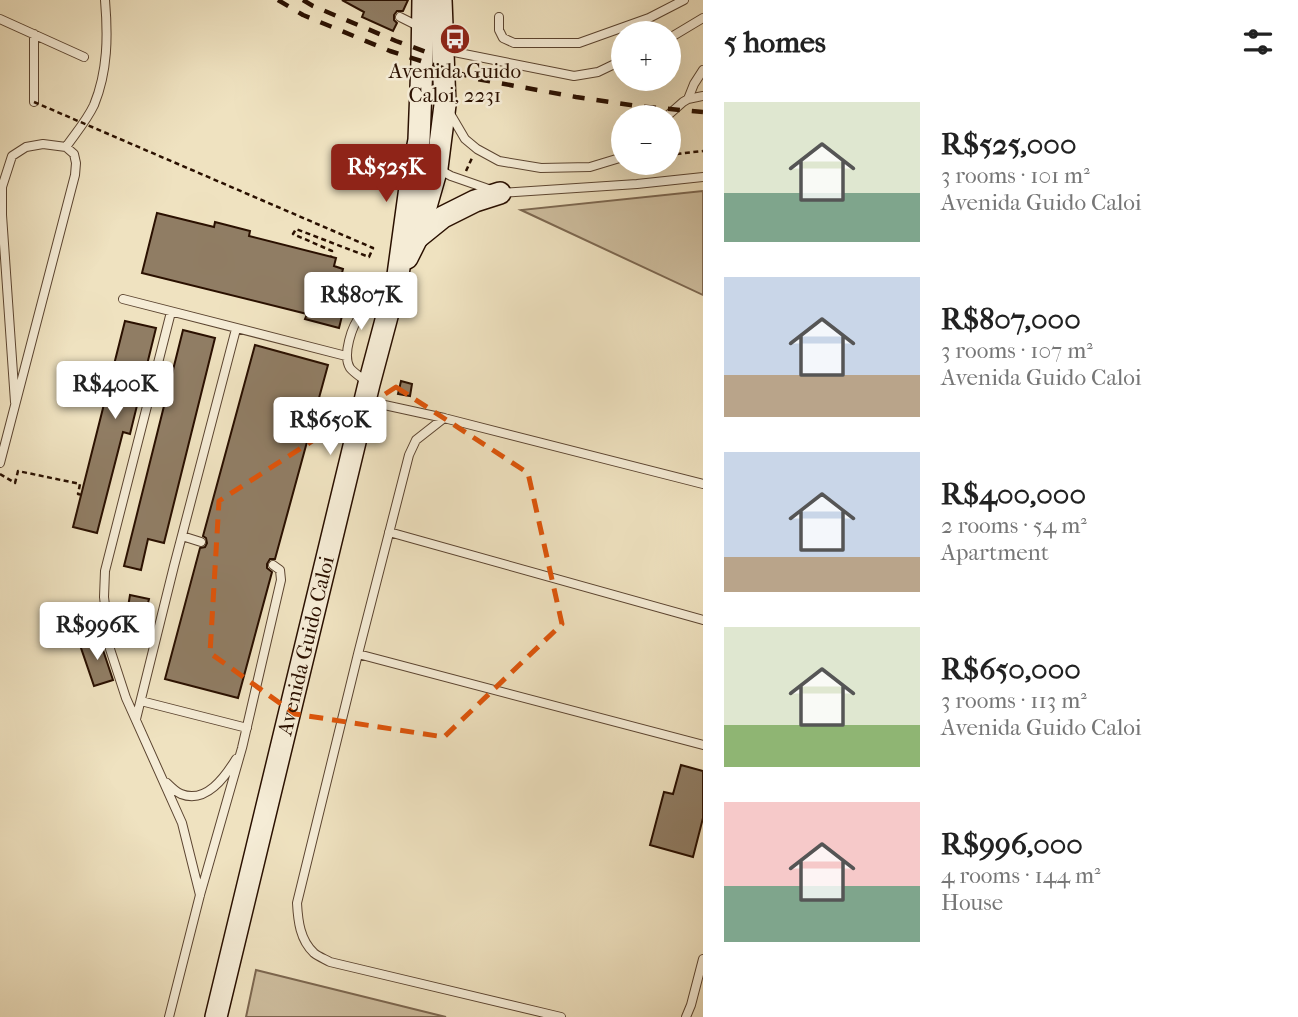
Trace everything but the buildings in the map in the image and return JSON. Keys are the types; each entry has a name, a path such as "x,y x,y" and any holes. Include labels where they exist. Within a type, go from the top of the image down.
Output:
{"main road":[{"name":"Avenida Guido Caloi","path":"216,1017 367,392 396,284 419,140 423,0"},
{"name":"Avenida Guido Caloi","path":"396,284 417,238 437,168 445,105 441,0"},
{"path":"419,140 437,168"},
{"path":"417,238 443,217 475,201 500,193"}],"lane":[{"path":"66,147 93,107 102,81 107,53 105,0"},
{"path":"499,18 499,30 503,38 514,43 579,43 649,18 684,0"},
{"path":"400,18 423,29"},
{"path":"681,31 703,18"},
{"path":"0,19 84,57"},
{"path":"34,34 34,102"},
{"path":"443,50 574,76 598,72 611,66"},
{"path":"688,99 703,70"},
{"path":"681,105 688,99 703,96"},
{"path":"445,105 465,139 499,161 541,168 590,167 611,161"},
{"path":"0,463 75,175 74,154 66,147 43,144 26,147 12,156 2,187 15,402"},
{"path":"437,168 451,176 500,193 703,177"},
{"path":"396,284 360,316 352,333 346,356 351,369 367,392 444,418 703,484"},
{"path":"123,299 346,356"},
{"path":"171,312 105,570 104,597 110,649 126,698 182,823 200,895"},
{"path":"136,719 236,329"},
{"path":"444,418 416,440 410,455 297,903 299,928 314,953 330,962 561,1017"},
{"path":"389,532 703,620"},
{"path":"182,536 201,542"},
{"path":"169,1017 247,728 281,580 280,570 273,565"},
{"path":"358,654 703,745"},
{"path":"141,701 247,728"},
{"path":"164,782 181,794 197,796 212,789 226,776 242,748"},
{"path":"686,1017 703,959"}],"path":[{"path":"34,102 373,248 369,257 296,229 293,234 332,251 331,256"},
{"path":"681,154 703,151"},
{"path":"0,474 15,483 18,471 80,484 78,494 82,495"}],"highlighted area":[{"path":"396,387 528,473 562,624 444,737 295,714 210,653 219,501"}],"shaded area":[{"path":"703,191 703,295 521,210"},
{"path":"256,970 446,1017 246,1017"}],"railway":[{"path":"278,0 303,15 390,51 477,79 637,106 703,112"},
{"path":"303,0 432,54"}],"place":[{"name":"Avenida Guido Caloi, 2231","path":"455,39"}]}
